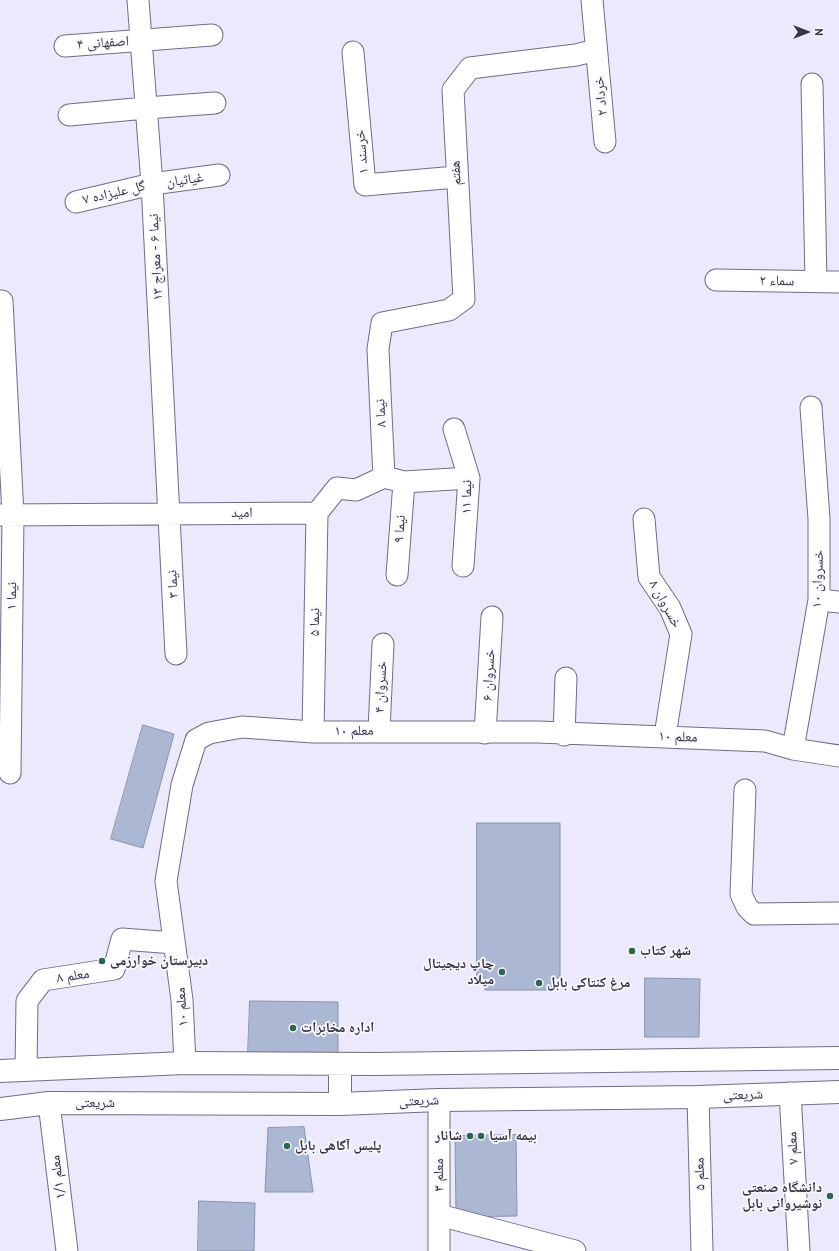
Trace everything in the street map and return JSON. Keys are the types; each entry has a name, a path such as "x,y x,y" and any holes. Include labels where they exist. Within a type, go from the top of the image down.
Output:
{"main road":[{"path":"0,1071 184,1062 340,1064 839,1058"},
{"path":"340,1064 340,1104"},
{"name":"شریعتی","path":"0,1109 49,1103 340,1104 439,1100 698,1097 839,1092"}],"street":[{"name":"نیما ۶ - معراج ۱۳","path":"138,0 152,184 169,514"},
{"name":"خرداد ۲","path":"592,0 605,142"},
{"name":"اصفهانی ۴","path":"65,46 212,35"},
{"name":"هفتم","path":"378,349 382,323 449,310 464,299 456,177 453,90 470,68 576,55 596,50"},
{"name":"خرسند ۱","path":"354,52 365,185 456,177"},
{"path":"812,84 816,281"},
{"path":"69,115 215,103"},
{"name":"غیاثیان","path":"152,184 219,175"},
{"name":"گل علیزاده ۷","path":"76,202 152,184"},
{"name":"سماء ۲","path":"716,280 839,282"},
{"name":"نیما ۱","path":"2,301 10,773"},
{"name":"نیما ۸","path":"378,349 384,477"},
{"name":"خسروان ۱۰","path":"794,749 819,600 819,519 810,407"},
{"name":"نیما ۱۱","path":"454,429 469,478 463,566"},
{"path":"318,513 337,488 356,490 384,477 404,482 469,478"},
{"name":"نیما ۹","path":"397,575 404,482"},
{"name":"امید","path":"6,515 318,513"},
{"name":"نیما ۵","path":"313,732 318,513"},
{"name":"نیما ۳","path":"169,514 176,654"},
{"name":"خسروان ۸","path":"644,519 649,577 670,608 681,634 665,736"},
{"path":"819,600 839,602"},
{"name":"خسروان ۶","path":"485,733 492,617"},
{"name":"خسروان ۴","path":"379,731 383,644"},
{"path":"564,734 566,678"},
{"name":"معلم ۱۰","path":"184,1062 182,1000 166,881 182,785 196,740 209,733 242,727 313,732 538,732 665,736 765,741 794,749 839,756"},
{"path":"745,790 742,894 747,907 754,914 839,914"},
{"name":"معلم ۸","path":"26,1070 28,1001 43,980 114,969 122,939 174,943"},
{"name":"معلم ۷","path":"790,1093 799,1251"},
{"name":"معلم ۵","path":"698,1097 702,1251"},
{"name":"معلم ۳","path":"439,1100 439,1251"},
{"name":"معلم ۱/۱","path":"49,1103 67,1251"},
{"path":"439,1215 575,1251"}],"building":[{"path":"143,725 174,734 143,848 111,839"},
{"path":"477,823 560,823 560,978 552,978 552,990 485,990 485,978 477,978"},
{"path":"645,978 700,979 699,1037 645,1037"},
{"name":"اداره مخابرات","path":"250,1001 338,1002 338,1054 248,1054"},
{"name":"پلیس آگاهی بابل","path":"304,1127 313,1192 265,1192 268,1128"},
{"path":"516,1135 517,1216 456,1217 455,1136"},
{"path":"199,1201 255,1203 254,1251 198,1251"}],"place":[{"name":"شهر کتاب","path":"632,951"},
{"name":"دبیرستان خوارزمی","path":"102,961"},
{"name":"چاپ دیجیتال میلاد","path":"502,972"},
{"name":"مرغ کنتاکی بابل","path":"539,983"},
{"name":"اداره مخابرات","path":"293,1028"},
{"name":"شانار","path":"470,1136"},
{"name":"بیمه آسیا","path":"481,1136"},
{"name":"پلیس آگاهی بابل","path":"287,1146"},
{"name":"دانشگاه صنعتی نوشیروانی بابل","path":"830,1196"}]}
